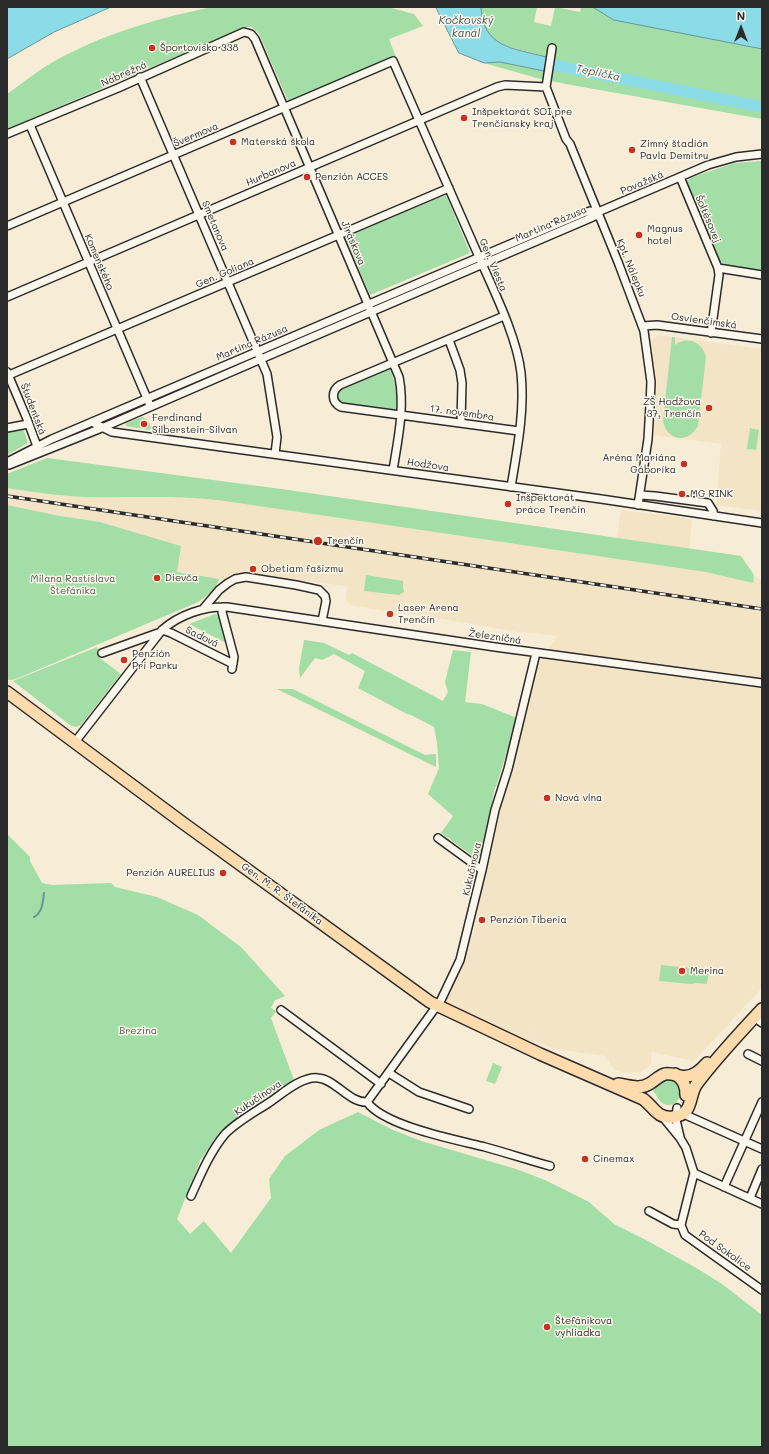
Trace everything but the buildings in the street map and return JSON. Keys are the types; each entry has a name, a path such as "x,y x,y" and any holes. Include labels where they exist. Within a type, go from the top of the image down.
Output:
{"main road":[{"name":"Gen. M. R. Štefánika","path":"9,693 430,1002 540,1054 608,1083 621,1087"},
{"path":"680,1116 682,1104 694,1082 758,1020 762,1009"},
{"path":"621,1087 645,1079 658,1069 666,1068 688,1072 708,1067"},
{"path":"621,1087 640,1087 649,1084 663,1074 684,1077 708,1067"},
{"path":"680,1116 690,1103 696,1086 708,1067"},
{"path":"666,1068 678,1076 685,1084 686,1095"},
{"path":"649,1084 650,1101"},
{"path":"621,1087 639,1092 650,1101 656,1112 662,1116 680,1116"},
{"path":"650,1101 652,1098 659,1107 680,1116"}],"street":[{"name":"Nábrežná","path":"7,134 244,32 248,33"},
{"name":"Jiráskova","path":"248,33 255,39 399,377 402,392 401,415 393,470"},
{"name":"Kpt. Nálepku","path":"552,48 546,87 643,326 651,382 648,439 638,505"},
{"name":"Švermova","path":"7,226 392,61"},
{"name":"Gen. Viesta","path":"392,61 420,121 479,257 504,316 515,348 521,375 522,410 511,487"},
{"name":"Smetanova","path":"140,77 267,374 277,437 275,454"},
{"name":"Hurbanova","path":"7,297 497,87 505,85 546,87"},
{"name":"Komenského","path":"30,125 151,406"},
{"name":"Považská","path":"598,212 722,160 762,154"},
{"name":"Šoltésovej","path":"680,177 718,268 719,275 711,332"},
{"name":"Gen. Goliana","path":"8,373 117,329 449,188"},
{"name":"Martina Rázusa","path":"7,466 92,422 583,213 590,211 598,212"},
{"name":"Martina Rázusa","path":"7,462 104,427 595,216 598,212"},
{"path":"718,268 762,275"},
{"path":"393,363 504,316"},
{"name":"Osvienčimská","path":"643,326 657,325 762,339"},
{"path":"449,340 460,370 462,383 462,422"},
{"name":"17. novembra","path":"393,363 340,385 335,389 333,397 336,403 341,407 462,422 519,431"},
{"name":"Študentská","path":"8,373 38,450"},
{"name":"Hodžova","path":"92,422 112,432 393,470 762,523"},
{"path":"7,428 28,424"},
{"path":"640,495 708,503 713,510 714,516"},
{"path":"75,742 160,631 173,621 203,609 219,590 235,579 246,577 296,584 319,590 325,596 326,601 322,622"},
{"name":"Železničná","path":"203,609 223,607 536,653 762,683"},
{"name":"Sadová","path":"160,631 171,633 232,666 234,657 222,612 223,607"},
{"path":"102,653 160,631"},
{"name":"Kukučínova","path":"191,1196 206,1163 225,1135 244,1119 298,1083 308,1078 320,1077 354,1099 361,1102 367,1102 441,1000 460,960 495,810 508,769 536,653"},
{"path":"438,838 482,870"},
{"path":"281,1010 381,1084"},
{"path":"748,1054 762,1061"},
{"path":"389,1073 419,1092 469,1109"},
{"path":"367,1102 370,1107 404,1124 438,1136 550,1166"},
{"path":"724,1187 762,1102"},
{"path":"662,1116 686,1148 694,1173 680,1225"},
{"path":"680,1138 680,1116 762,1149"},
{"path":"750,1198 762,1169"},
{"path":"694,1173 762,1204"},
{"name":"Pod Sokolice","path":"649,1211 673,1224 680,1225 685,1234 762,1290"}],"shaded area":[{"name":"ZŠ Hodžova 37, Trenčín","path":"658,335 762,349 762,511 716,505 721,444 654,435 657,381 651,341"},
{"path":"47,458 281,489 617,538 621,510 692,519 689,548 741,556 752,576 762,580 762,988 694,1061 652,1052 651,1064 641,1072 625,1073 615,1070 606,1056 554,1049 535,1040 533,1025 535,1044 445,1002 474,933 494,822 537,666 557,636 517,632 421,615 350,605 346,599 347,586 236,573 220,581 207,593 177,572 181,546 100,522 60,516 7,505 7,474"}],"green space":[{"path":"212,7 388,7 414,14 423,26 389,39 396,57 288,101 259,34 252,27 245,27 7,129 7,94 52,62 103,38 120,32 175,15"},
{"path":"481,7 537,7 534,22 551,26 555,7 580,12 581,7 593,7 614,20 762,49 762,119 566,84 537,78 484,63 500,62 543,71 546,57 512,48 494,39 483,21"},
{"path":"762,161 762,271 728,267 719,261 686,181 690,178 734,163"},
{"path":"446,195 470,253 370,295 345,237"},
{"path":"672,337 675,337 675,345 684,341 697,344 704,351 706,356 698,426 694,432 684,438 678,438 669,433 665,428 663,421"},
{"path":"256,356 255,358 154,401 152,400"},
{"path":"389,366 396,389 396,412 346,406 338,402 335,394 338,389"},
{"path":"142,417 149,423 151,428 149,430 126,426 126,423"},
{"path":"23,428 28,443 7,455 7,431"},
{"path":"750,428 759,430 756,450 747,449"},
{"path":"47,458 281,489 741,556 754,575 753,583 706,572 218,500 168,497 76,496 46,494 7,488 7,474"},
{"name":"Milana Rastislava Štefánika","path":"7,505 60,516 100,522 181,546 177,572 219,579 218,582 210,593 196,603 16,679 9,680 7,678"},
{"path":"366,575 403,581 404,592 399,595 364,591"},
{"path":"215,614 220,616 227,641 226,643 189,624"},
{"path":"304,640 324,643 349,655 352,653 443,701 448,692 445,682 453,650 471,652 465,702 482,704 517,718 495,787 480,861 441,833 453,816 428,794 439,768 434,727 358,688 365,671 334,654 322,660 315,658 300,678 299,668"},
{"path":"97,647 101,659 121,674 81,725 76,727 70,725 13,681"},
{"path":"277,689 293,689 425,755 436,754 436,767"},
{"name":"Brezina","path":"7,834 30,857 30,861 42,883 52,885 111,883 115,887 157,897 198,915 242,948 285,996 275,1000 271,1008 276,1011 271,1018 294,1080 221,1130 200,1161 177,1219 190,1234 204,1221 231,1253 271,1198 269,1179 285,1156 319,1130 358,1112 393,1130 421,1141 516,1169 545,1180 589,1202 614,1224 698,1269 722,1284 762,1315 762,1447 7,1447"},
{"path":"661,965 709,970 707,984 659,981"},
{"path":"493,1063 502,1067 495,1084 486,1081"},
{"path":"666,1080 674,1081 680,1089 678,1099 675,1103 670,1105 662,1103 653,1091 658,1083"}],"water":[{"path":"7,7 111,7 54,32 7,59"},
{"name":"Kočkovský kanál","path":"436,7 481,7 483,21 487,31 502,44 511,48 546,57 544,71 500,62 484,63 459,53"},
{"path":"593,7 762,7 762,49 614,20"}],"waterway":[{"name":"Teplička","path":"539,62 762,107"},
{"path":"34,917 39,913 43,903 44,893"}],"railway":[{"path":"7,496 762,609"}],"place":[{"name":"Športovisko 338","path":"152,48"},
{"name":"Inšpektorát SOI pre Trenčiansky kraj","path":"464,118"},
{"name":"Materská škola","path":"233,142"},
{"name":"Zimný štadión Pavla Demitru","path":"632,150"},
{"name":"Penzión ACCES","path":"307,177"},
{"name":"Magnus hotel","path":"639,235"},
{"name":"ZŠ Hodžova 37, Trenčín","path":"709,408"},
{"name":"Ferdinand Silberstein-Silvan","path":"144,424"},
{"name":"Aréna Mariána Gáboríka","path":"684,464"},
{"name":"MG RINK","path":"682,494"},
{"name":"Inšpektorát práce Trenčín","path":"508,504"},
{"name":"Trenčín","path":"318,541"},
{"name":"Obetiam fašizmu","path":"253,569"},
{"name":"Dievča","path":"157,578"},
{"name":"Laser Arena Trenčín","path":"390,614"},
{"name":"Penzión Pri Parku","path":"124,660"},
{"name":"Nová vlna","path":"547,798"},
{"name":"Penzión AURELIUS","path":"223,873"},
{"name":"Penzión Tiberia","path":"482,920"},
{"name":"Merina","path":"682,971"},
{"name":"Cinemax","path":"585,1159"},
{"name":"Štefánikova vyhliadka","path":"547,1327"}]}
